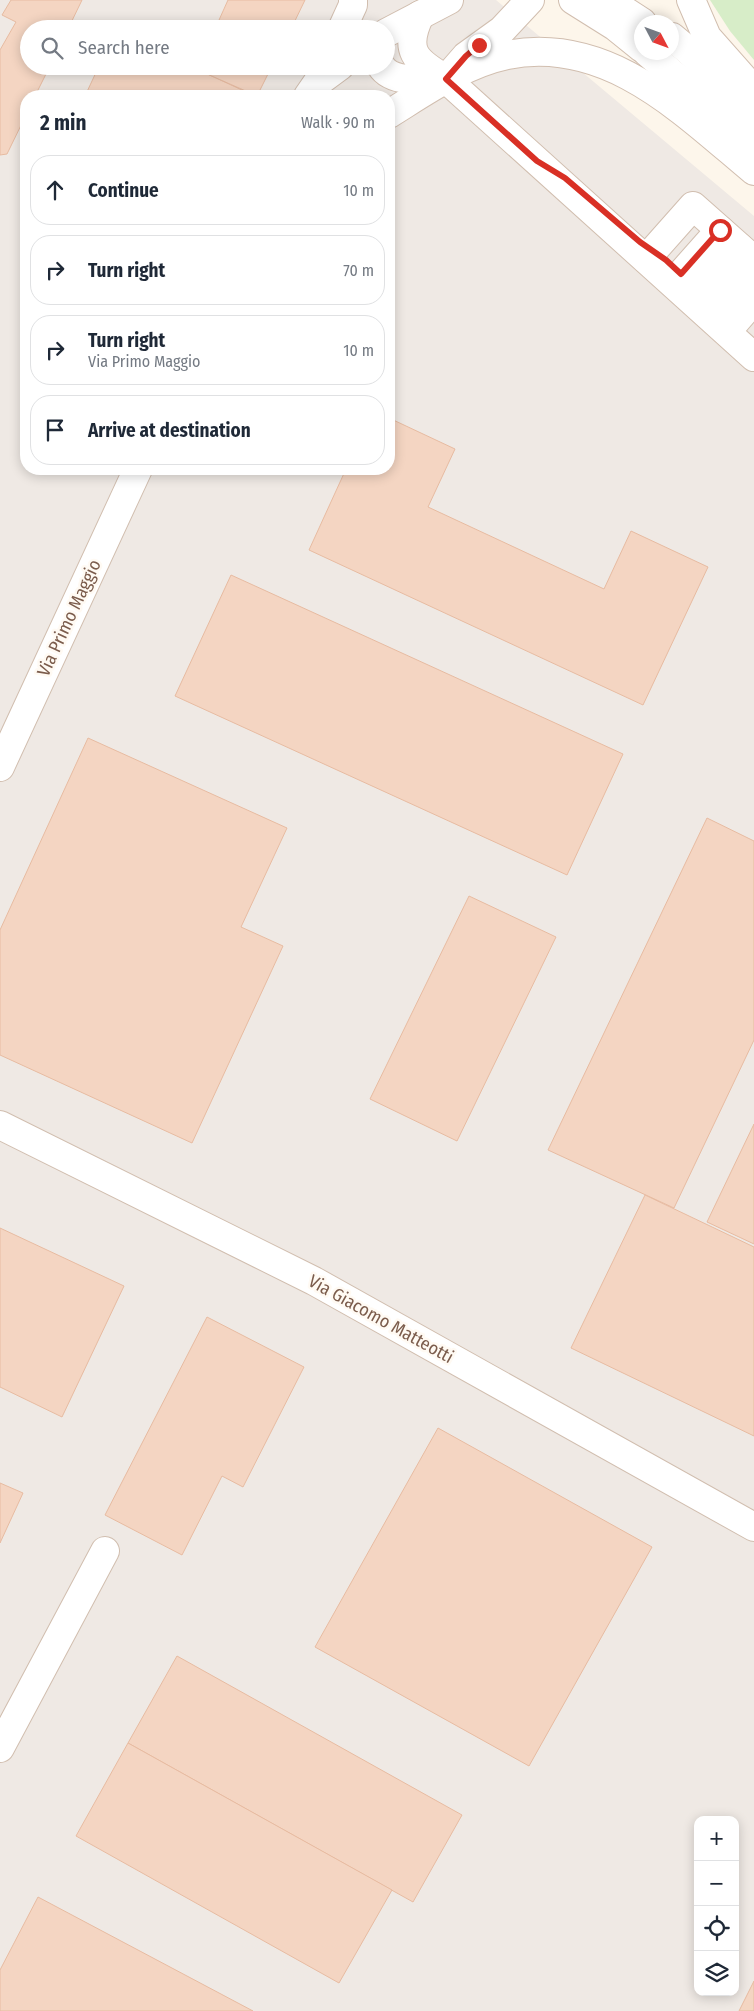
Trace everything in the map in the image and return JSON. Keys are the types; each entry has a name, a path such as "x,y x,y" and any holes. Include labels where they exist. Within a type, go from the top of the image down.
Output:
{"street":[{"path":"395,28 449,0"},
{"path":"395,75 411,81 446,79 466,56 502,30 530,0"},
{"path":"574,0 616,27 634,42"},
{"path":"608,0 634,17"},
{"path":"626,0 645,15"},
{"path":"691,0 707,37 754,90"},
{"path":"420,15 412,32 411,42 416,56 426,67 446,79 537,161 565,178 649,255 754,357"},
{"path":"679,43 754,115"},
{"path":"679,47 701,63"},
{"path":"395,110 446,79 485,62 525,53 565,52 622,71 656,92 754,171"},
{"path":"656,60 703,100 754,148"},
{"path":"316,82 326,75"},
{"path":"649,255 693,206 742,251"},
{"path":"718,306 742,251"},
{"path":"718,306 742,251"},
{"path":"649,255 718,306 754,300"},
{"name":"Via Primo Maggio","path":"0,767 135,475"},
{"name":"Via Giacomo Matteotti","path":"0,1125 314,1281 754,1527"},
{"path":"0,1748 105,1552"}],"shaded area":[{"path":"0,0 496,0 754,216 754,2011 0,2011"}],"green space":[{"path":"710,0 754,0 754,60 730,31"}],"building":[{"path":"11,0 82,0 72,20 20,20 20,75 46,75 38,90 20,90 20,127 7,154 0,155 0,50 16,22 2,15"},
{"path":"228,0 305,0 295,20 219,20"},
{"path":"95,75 210,75 242,90 88,90"},
{"path":"210,75 268,75 260,90 243,90"},
{"path":"395,421 455,449 428,507 604,589 631,531 708,567 643,705 309,550 343,475 395,475"},
{"path":"231,575 623,754 567,875 175,696"},
{"path":"88,738 287,828 241,927 283,946 192,1143 0,1055 0,930"},
{"path":"707,818 754,841 754,1040 674,1208 548,1150"},
{"path":"469,896 556,937 457,1141 370,1099"},
{"path":"754,1124 754,1244 707,1222"},
{"path":"645,1195 754,1247 754,1436 571,1348"},
{"path":"0,1228 124,1286 62,1417 0,1387"},
{"path":"207,1317 304,1367 243,1487 222,1476 182,1555 105,1515"},
{"path":"438,1428 652,1547 529,1766 315,1647"},
{"path":"0,1483 23,1493 0,1543"},
{"path":"177,1656 462,1815 413,1902 128,1743"},
{"path":"128,1743 392,1890 339,1983 76,1836"},
{"path":"38,1897 253,2011 0,2011 0,1970"},
{"path":"754,1981 754,2011 739,2011"}],"route":[{"path":"479,45 466,56 446,79 537,161 565,178 681,274 720,230"}]}
